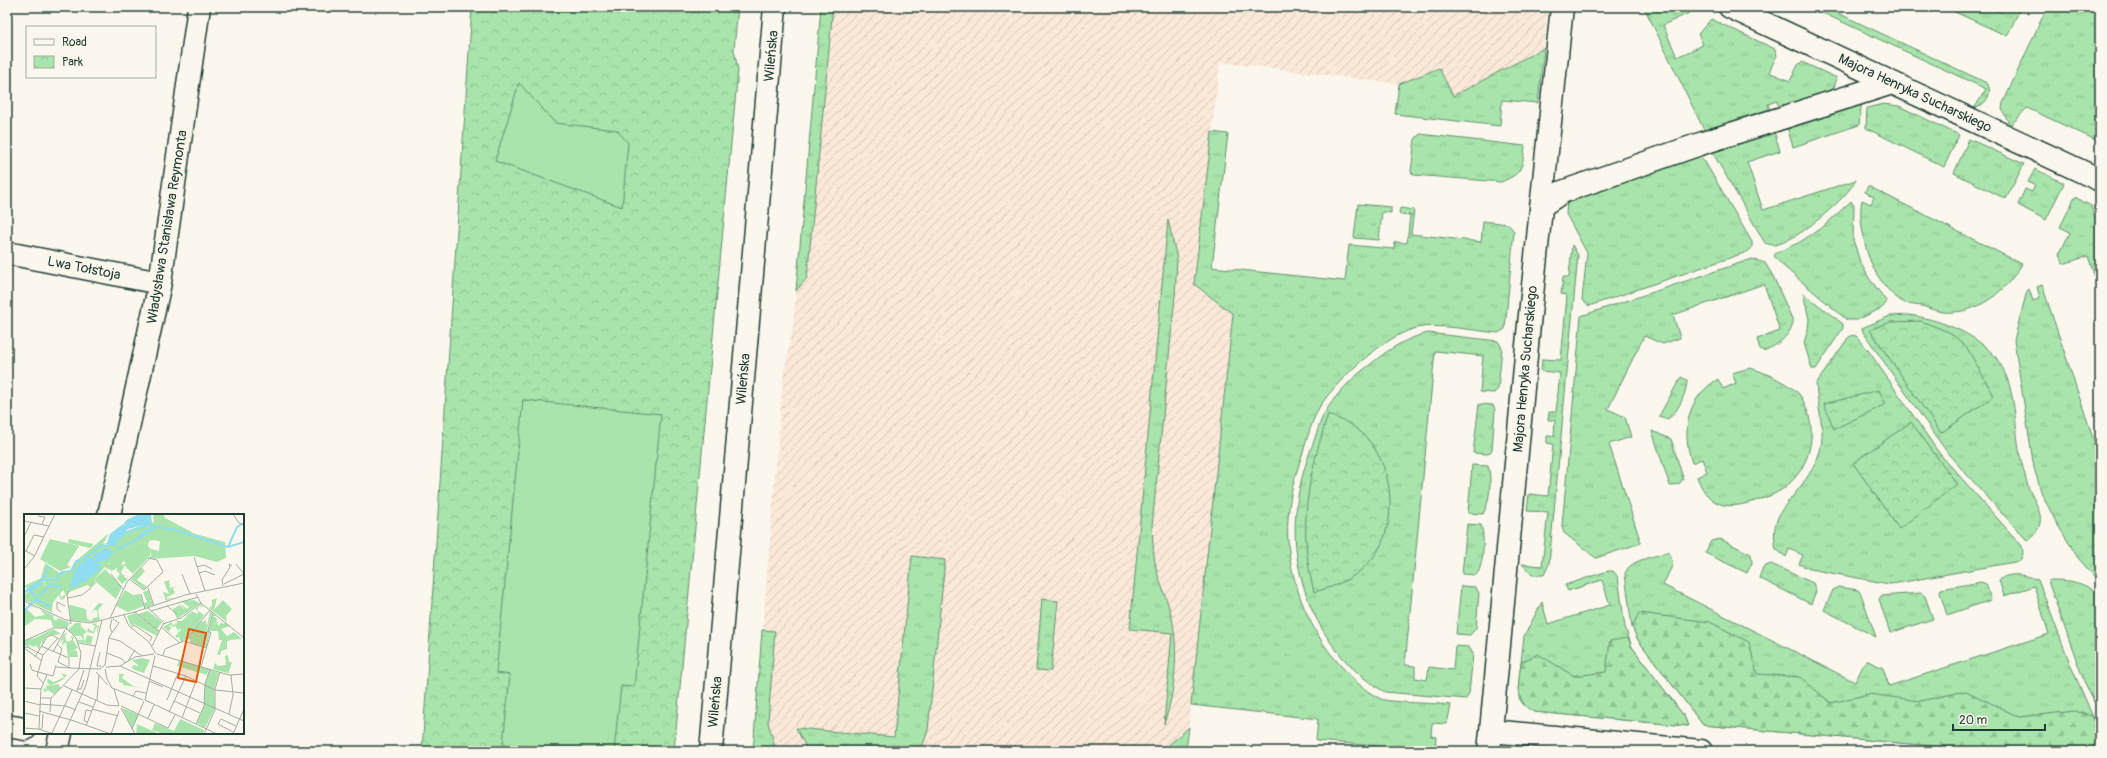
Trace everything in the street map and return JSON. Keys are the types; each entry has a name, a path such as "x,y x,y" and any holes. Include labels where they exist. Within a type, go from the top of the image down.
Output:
{"street":[{"name":"Władysława Stanisława Reymonta","path":"109,514 160,283 199,7"},
{"name":"Wileńska","path":"711,751 775,7"},
{"name":"Majora Henryka Sucharskiego","path":"1490,741 1541,206 1562,7"},
{"name":"Majora Henryka Sucharskiego","path":"1730,7 2100,180"},
{"path":"1541,206 1570,190 1710,141 1892,83"},
{"name":"Lwa Tołstoja","path":"7,253 160,283"},
{"path":"7,726 24,729"},
{"path":"1490,741 1702,751"}],"shaded area":[{"path":"821,7 1548,7 1538,103 1453,96 1439,68 1399,84 1220,62 1194,284 1233,313 1186,751 753,751 783,378 793,327"}],"green space":[{"path":"472,7 738,7 734,50 738,70 674,751 422,751"},
{"path":"821,7 833,7 807,278 796,291"},
{"path":"1644,7 1685,7 1691,9 1689,13 1663,25 1677,57 1703,45 1698,34 1711,19 1775,49 1777,55 1769,72 1790,81 1798,65 1802,62 1837,78 1833,90 1780,111 1777,101 1768,104 1771,114 1705,132"},
{"path":"1810,7 1825,7 1987,83 1989,87 1989,95 1987,99 1982,105 1974,109 1986,89"},
{"path":"1944,7 1990,7 2002,13 2005,7 2021,7 2007,36"},
{"path":"2047,7 2100,7 2100,142 2027,108 2010,126 2002,109 2003,103"},
{"path":"1544,48 1538,103 1502,100 1500,126 1395,114 1399,84 1439,68 1453,96"},
{"path":"519,83 555,123 617,130 628,143 622,207 495,161"},
{"path":"1862,100 1859,125 1793,147 1786,124"},
{"path":"1883,104 1899,106 1959,135 1944,167 1866,128 1867,108"},
{"path":"1773,128 1780,151 1747,162 1763,210 1856,180 1851,188 1832,208 1807,228 1794,237 1771,245 1765,243 1714,155 1714,147"},
{"path":"1212,132 1228,134 1212,267 1345,281 1349,245 1394,249 1395,242 1407,243 1410,215 1399,214 1400,208 1414,210 1411,234 1481,242 1483,221 1508,224 1514,231 1505,329 1498,333 1434,326 1416,328 1393,338 1365,358 1333,389 1317,411 1310,428 1290,501 1288,528 1292,568 1304,608 1313,626 1335,659 1356,681 1374,696 1381,699 1394,701 1451,705 1447,724 1432,723 1431,736 1436,737 1435,751 1316,741 1318,719 1191,705 1233,314 1194,284"},
{"path":"1420,134 1525,146 1522,165 1514,176 1501,182 1414,175 1411,172 1415,139"},
{"path":"1969,139 2024,164 2006,199 1954,173"},
{"path":"1693,155 1699,157 1705,162 1752,242 1752,248 1747,252 1589,306 1582,300 1587,253 1566,214 1567,200"},
{"path":"2035,169 2064,183 2046,220 2018,205 2025,189 2032,192 2035,185 2028,182"},
{"path":"1868,186 2022,264 1999,292 1979,306 1968,310 1943,312 1901,301 1894,296 1877,275 1867,251 1862,227 1861,211 1862,200 1871,204 1874,197 1865,192"},
{"path":"2075,197 2091,206 2100,234 2100,293 2088,256 2063,264 2059,255 2070,232 2060,227"},
{"path":"1851,201 1854,206 1853,239 1860,262 1869,278 1887,302 1882,308 1857,320 1847,320 1782,265 1774,256 1776,253 1800,242 1824,226"},
{"path":"1358,204 1391,207 1391,213 1382,212 1379,240 1354,238"},
{"path":"1168,220 1177,259 1175,296 1152,526 1156,569 1171,613 1175,644 1175,672 1171,699 1164,724 1172,633 1130,629"},
{"path":"1572,245 1578,255 1549,564 1544,575 1532,575 1522,564 1542,566 1548,512 1527,511 1529,494 1548,496 1553,444 1547,443 1547,436 1554,436 1555,420 1548,420 1549,412 1556,412 1560,373 1541,371 1542,359 1561,360 1567,295 1561,294 1563,277 1569,277"},
{"path":"1752,259 1765,263 1773,276 1793,321 1792,326 1786,336 1778,343 1763,351 1760,349 1757,339 1780,331 1764,284 1673,315 1680,338 1663,344 1644,336 1608,409 1625,417 1631,437 1609,444 1641,543 1596,558 1564,533 1562,526 1581,316"},
{"path":"2042,285 2100,459 2100,583 2078,558 2056,522 2042,494 2034,468 2014,340 2027,291 2029,289 2033,301 2040,298 2037,287"},
{"path":"1803,293 1843,324 1843,328 1816,369 1812,369 1804,343 1809,319"},
{"path":"1909,315 1942,323 1973,338 1991,352 2006,375 2013,401 2020,456 2027,483 2040,513 2040,523 2034,536 2030,540 2028,541 1949,455 1863,332 1862,328 1890,316"},
{"path":"1921,321 1949,332 1966,346 1994,396 1941,433 1870,330 1890,322"},
{"path":"1428,333 1498,341 1502,348 1498,389 1494,393 1480,392 1483,356 1435,351 1405,665 1415,666 1415,678 1427,680 1429,667 1453,670 1455,646 1469,647 1473,654 1469,694 1466,699 1385,692 1363,677 1344,659 1328,638 1315,615 1305,590 1298,564 1295,538 1298,494 1302,476 1320,422 1327,408 1351,380 1378,358 1405,341"},
{"path":"1852,335 1856,336 1866,347 1939,453 2022,546 2023,553 2020,561 1889,584 1810,569 1799,564 1803,555 1789,549 1786,557 1776,549 1775,529 1781,511 1809,474 1815,464 1822,443 1822,431 1816,384 1848,338"},
{"path":"1750,368 1776,378 1799,394 1810,421 1810,444 1804,465 1790,483 1781,490 1770,496 1748,503 1729,506 1714,501 1702,488 1697,477 1707,472 1702,459 1692,463 1687,438 1687,426 1689,415 1699,395 1718,379 1723,389 1736,383 1732,373"},
{"path":"1681,377 1687,380 1687,385 1684,396 1678,407 1667,419 1659,416"},
{"path":"1879,390 1886,404 1834,429 1824,404"},
{"path":"523,400 661,414 634,687 621,686 614,751 569,751 503,744 510,675 496,673"},
{"path":"1479,404 1493,405 1495,410 1492,450 1488,454 1473,453"},
{"path":"1328,414 1350,424 1364,435 1375,450 1383,467 1388,485 1390,503 1388,522 1383,539 1375,555 1363,569 1348,579 1332,587 1314,592 1306,545 1307,502 1315,460"},
{"path":"1911,422 1957,484 1899,529 1853,463"},
{"path":"1652,431 1671,439 1683,478 1680,483 1670,486"},
{"path":"1472,465 1488,466 1490,484 1489,497 1483,514 1468,513"},
{"path":"1467,524 1481,525 1482,530 1482,559 1479,571 1476,575 1462,574"},
{"path":"1720,539 1751,554 1752,563 1747,573 1705,553 1711,541"},
{"path":"1669,552 1673,564 1663,585 1855,682 1866,660 1883,668 1889,686 2049,634 2034,586 2004,596 1999,580 2008,576 2023,575 2038,580 2071,666 2100,733 2100,751 1987,751 1703,725 1638,640 1632,627 1625,574 1627,569 1643,559"},
{"path":"912,556 945,560 928,730 921,751 808,751 796,728 894,737"},
{"path":"1771,564 1813,583 1816,591 1811,604 1759,578 1763,567"},
{"path":"1608,571 1613,571 1618,577 1625,627 1632,647 1684,716 1688,726 1534,712 1523,704 1519,698 1518,689 1524,636 1542,602 1548,624 1610,605 1602,580 1568,591 1565,585"},
{"path":"2051,580 2077,583 2089,588 2100,596 2100,714 2084,681 2048,581"},
{"path":"1981,582 1986,584 1991,600 1947,615 1940,593 1941,589"},
{"path":"1461,586 1475,587 1479,593 1476,628 1470,635 1456,634"},
{"path":"1838,587 1858,590 1861,594 1876,637 1824,610 1833,590"},
{"path":"1921,593 1925,596 1933,619 1890,633 1879,599 1881,596"},
{"path":"1042,599 1058,601 1051,671 1036,670"},
{"path":"1639,613 1710,622 1749,642 1757,674 1800,677 1831,703 1869,694 1920,701 1966,691 2019,717 2075,711 2092,716 2100,733 2100,751 1987,751 1703,725 1638,640 1632,627"},
{"path":"762,630 775,631 768,722 776,751 753,751"},
{"path":"1628,638 1632,647 1684,716 1688,726 1534,712 1527,708 1523,703 1519,691 1521,662 1538,654 1574,676 1606,672 1610,641"},
{"path":"1189,727 1186,751 1168,751 1169,745"}]}
